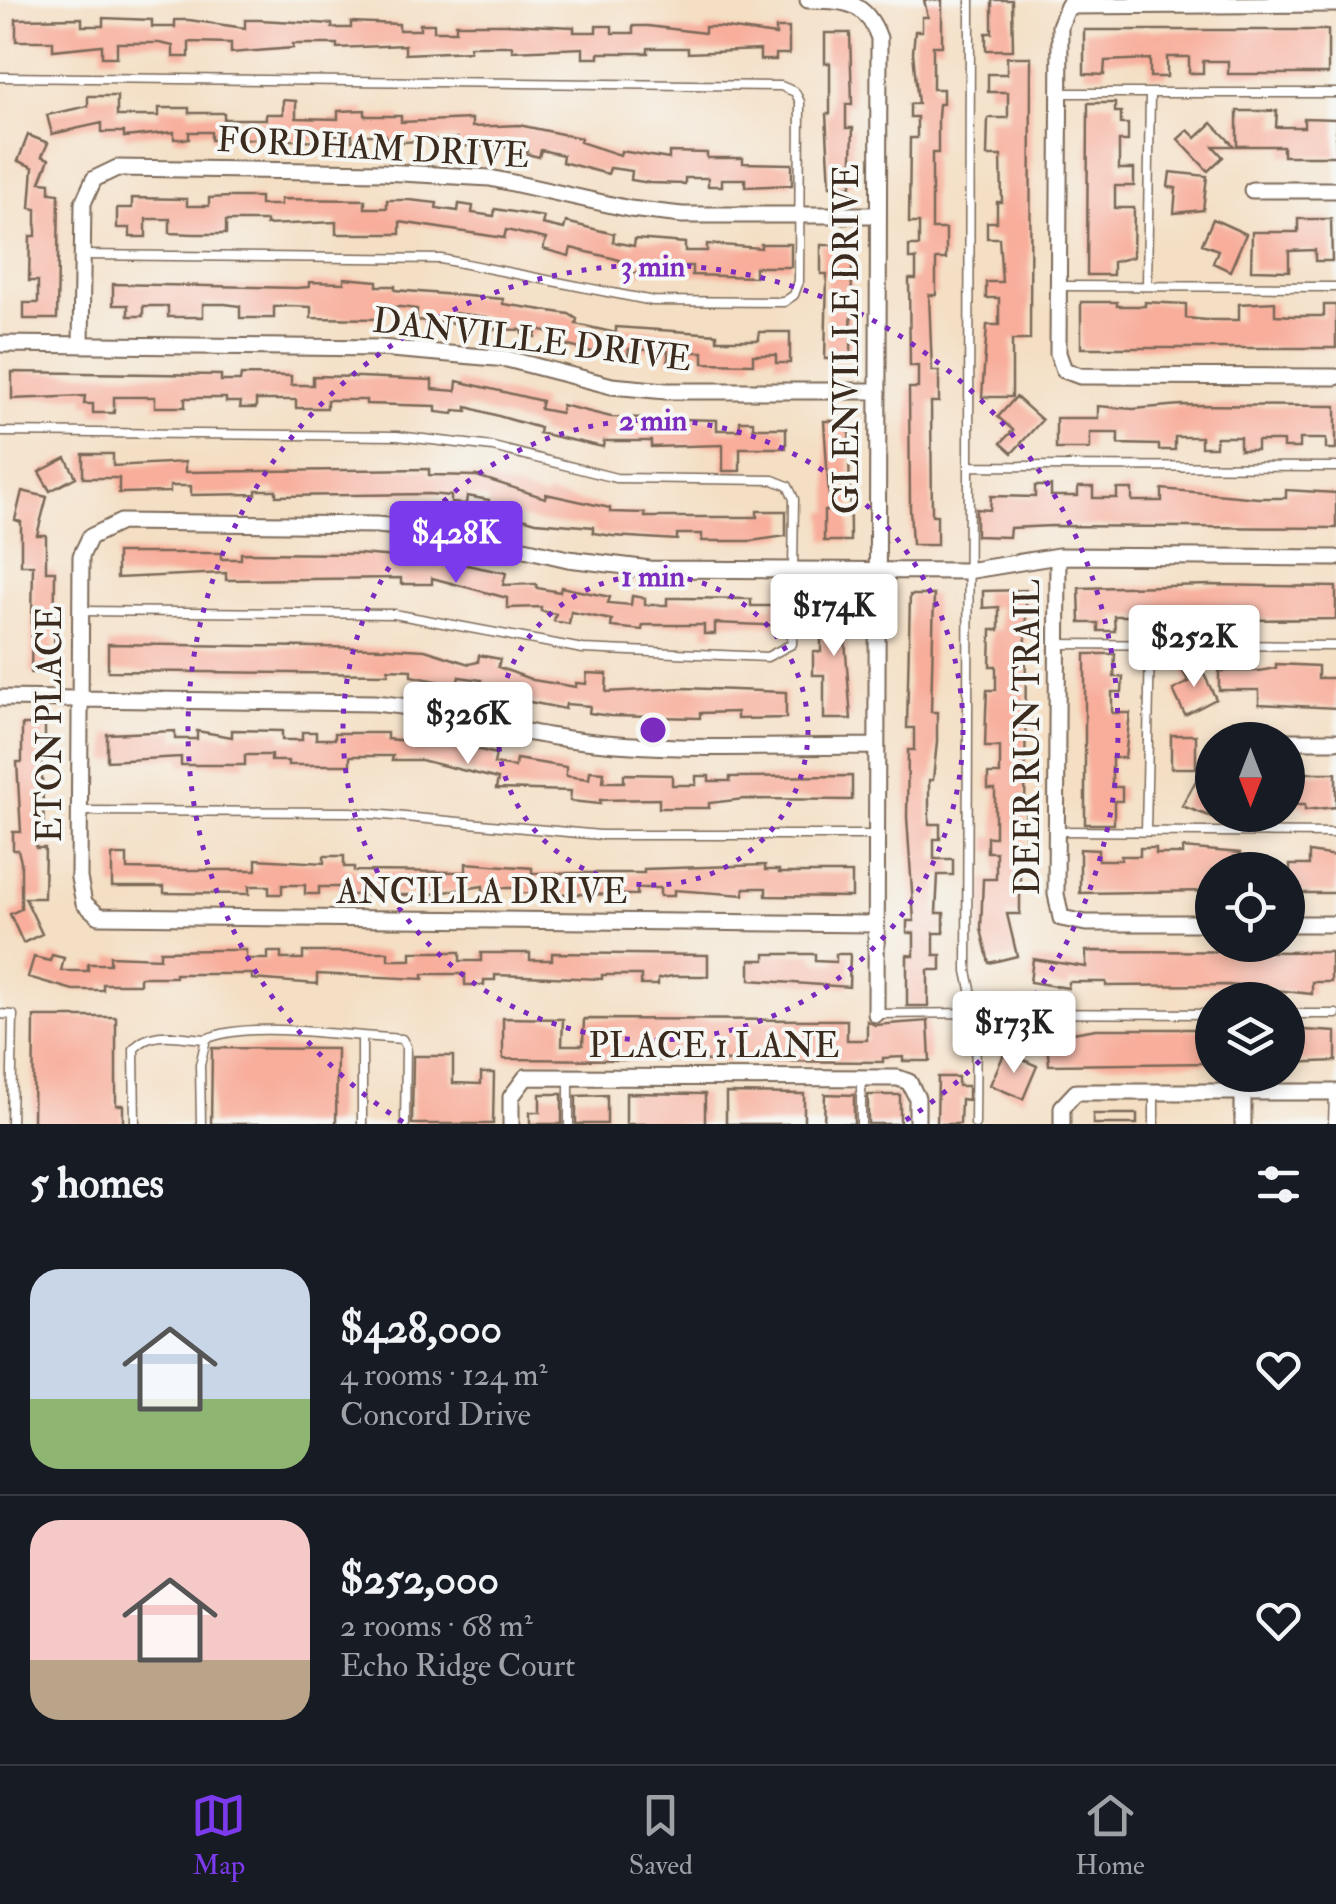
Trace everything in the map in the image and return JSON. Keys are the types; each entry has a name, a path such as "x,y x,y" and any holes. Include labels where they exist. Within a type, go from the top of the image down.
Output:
{"street":[{"name":"GLENVILLE DRIVE","path":"808,0 845,0 872,16 879,38 876,1014"},
{"path":"1336,4 1090,2 1068,6 1060,26 1058,353 1070,374 1336,377"},
{"name":"FORDHAM DRIVE","path":"81,345 86,192 102,172 117,168 490,178 630,209 682,215 878,215"},
{"path":"1252,190 1336,190"},
{"name":"DANVILLE DRIVE","path":"0,344 380,348 507,360 612,386 666,391 877,392"},
{"name":"ETON PLACE","path":"89,911 80,895 81,556 90,537 121,522 377,525 450,532 568,558 650,569 794,570"},
{"path":"794,570 968,571 1058,556 1336,558"},
{"name":"DEER RUN TRAIL","path":"1058,556 1056,906 1060,918 1086,923 1195,923"},
{"path":"0,698 374,703 424,708 593,742 877,746"},
{"path":"1305,741 1336,741"},
{"name":"ANCILLA DRIVE","path":"89,911 110,920 876,924"},
{"path":"1305,924 1336,924"},
{"name":"PLACE 1 LANE","path":"511,1124 511,1098 520,1081 569,1076 862,1077 910,1082 917,1098 917,1124"},
{"path":"1062,1124 1062,1108 1076,1092 1195,1091"},
{"path":"1243,1092 1243,1124"},
{"path":"1305,1092 1335,1092"}],"lane":[{"path":"970,0 967,972 976,1013 975,1124"},
{"path":"0,77 781,86 795,92 800,102 797,288 790,300 777,303 634,299 441,259 82,255"},
{"path":"1059,93 1336,93"},
{"path":"1147,286 1150,93"},
{"path":"1059,286 1336,287"},
{"path":"0,432 398,436 480,445 616,478 774,480 788,486 794,500 792,644 768,658 583,649 394,614 80,611"},
{"path":"969,466 1336,466"},
{"path":"1057,644 1336,646"},
{"path":"1146,832 1150,645"},
{"path":"79,811 351,812 600,835 877,835"},
{"path":"1056,832 1336,833"},
{"path":"0,1014 13,1015 11,1124"},
{"path":"876,1014 1195,1014"},
{"path":"1305,1014 1336,1014"},
{"path":"135,1124 134,1049 141,1041 150,1035 206,1040 221,1032 402,1039 406,1046 405,1124"},
{"path":"362,1036 362,1124"},
{"path":"200,1124 200,1065 206,1040"},
{"path":"569,1076 569,1124"},
{"path":"861,1124 862,1077"},
{"path":"1154,1091 1154,1124"},
{"path":"1334,1124 1335,1092"}],"building":[{"path":"924,0 942,0 942,46 933,46 933,89 943,89 943,104 939,104 938,153 932,153 932,229 946,229 946,259 936,259 936,295 929,295 932,371 939,371 939,402 931,402 932,515 937,515 937,545 912,545 910,508 909,388 918,388 918,366 910,366 909,279 916,279 916,259 909,259 909,246 919,246 919,223 909,223 910,138 917,138 917,117 910,117 910,104 918,104 913,52 915,31 922,31 922,17 928,17"},
{"path":"992,0 1012,0 1013,50 986,50 986,33 992,33"},
{"path":"82,18 82,26 103,26 103,18 152,20 152,27 175,27 175,20 189,20 245,28 245,20 259,20 332,24 332,28 351,28 351,22 399,24 399,30 420,30 420,24 434,24 434,31 456,31 456,24 505,24 574,27 574,32 596,32 596,26 612,26 612,33 633,33 633,26 705,33 705,27 719,27 776,35 776,28 789,28 789,54 776,54 776,60 760,60 760,50 688,53 688,48 648,48 648,53 599,53 599,58 583,58 583,48 512,51 512,46 470,46 470,51 405,54 405,45 337,48 337,44 293,44 293,48 231,53 231,43 189,42 189,57 173,57 173,46 159,43 117,43 117,57 102,57 102,45 53,50 53,41 16,41 16,19"},
{"path":"1084,30 1328,30 1328,74 1228,74 1228,61 1203,61 1203,73 1189,73 1189,57 1167,57 1167,77 1150,77 1150,59 1105,61 1104,75 1084,74"},
{"path":"825,33 850,33 852,104 846,104 846,128 853,128 851,186 830,186 826,114 830,114 830,63 825,63"},
{"path":"1007,57 1031,57 1030,340 1012,340 1012,397 982,397 987,325 999,325 999,298 986,298 986,282 1002,282 999,238 987,238 987,222 997,222 997,202 1002,202 1001,156 987,156 988,118 1008,118 1008,92 988,92 988,74 1007,74"},
{"path":"88,96 117,96 117,116 159,116 159,108 189,108 189,113 224,113 224,119 266,119 266,114 283,114 283,100 296,101 296,118 338,119 338,111 365,110 365,116 401,116 401,122 472,119 472,127 519,125 581,138 580,142 620,155 621,151 669,159 669,152 707,153 707,158 743,158 743,163 792,164 792,185 745,187 745,179 722,179 722,186 708,186 708,178 685,178 685,184 650,183 631,180 632,171 610,168 608,174 562,162 563,155 541,150 539,157 527,154 528,148 457,146 457,138 386,142 386,135 365,135 365,141 352,141 352,134 331,135 331,141 281,140 281,134 259,133 259,139 211,140 211,132 189,132 189,139 174,139 174,132 124,137 124,132 102,132 102,123 52,134 47,115 88,106"},
{"path":"1088,103 1115,103 1115,112 1121,112 1121,124 1128,124 1128,141 1119,141 1119,169 1134,169 1134,186 1115,186 1115,208 1134,208 1133,257 1113,262 1113,275 1087,275"},
{"path":"1237,111 1277,111 1276,127 1304,127 1304,118 1336,119 1336,156 1283,156 1283,146 1237,146"},
{"path":"1212,123 1234,146 1213,146 1223,157 1208,171 1178,139 1188,130 1196,138"},
{"path":"28,135 48,143 42,156 49,159 40,182 50,183 50,193 59,194 57,319 24,319 24,303 38,303 38,281 29,281 30,236 36,236 36,209 30,208 33,167 18,161"},
{"path":"1170,172 1207,176 1203,210 1174,213 1176,188 1168,187"},
{"path":"260,197 260,205 281,205 281,199 365,200 365,208 387,208 387,200 409,200 437,203 436,208 458,211 459,204 473,206 472,213 494,216 495,209 544,217 542,224 564,229 566,222 614,234 613,242 634,246 635,239 685,243 685,251 707,251 707,244 761,248 761,244 791,244 791,267 755,267 755,277 692,275 692,266 643,266 642,274 629,272 630,265 616,259 571,248 569,256 543,249 546,239 506,230 504,238 400,222 400,234 336,234 336,222 266,225 266,221 226,221 226,234 194,234 170,233 170,219 146,219 146,237 130,237 130,228 117,228 117,208 132,208 132,198 187,199 187,206 209,206 209,198"},
{"path":"1213,219 1246,234 1230,271 1213,263 1218,250 1202,244"},
{"path":"1298,219 1331,219 1332,261 1315,261 1315,250 1289,251 1289,271 1251,270 1252,232 1298,232"},
{"path":"821,245 840,245 840,260 852,260 851,359 825,359 827,274 821,274"},
{"path":"344,278 377,281 377,286 395,286 395,290 503,299 503,304 569,314 577,319 576,324 616,333 616,327 717,334 717,340 759,340 759,332 790,332 790,363 776,363 776,355 753,355 753,364 703,363 703,352 682,352 682,363 668,362 668,351 629,349 627,359 612,357 557,343 559,334 537,329 535,337 522,334 523,330 487,329 487,317 453,313 452,323 417,320 417,309 401,307 379,307 379,319 311,318 311,307 290,306 274,307 274,318 240,318 240,306 225,304 203,304 203,317 168,317 168,306 143,306 143,316 128,316 128,305 113,305 113,284 296,288 309,287 309,282 344,283"},
{"path":"1081,302 1117,302 1117,306 1145,306 1145,302 1186,304 1186,318 1207,320 1239,320 1239,304 1275,302 1275,315 1294,316 1324,316 1324,305 1336,305 1336,348 1081,348"},
{"path":"12,372 221,375 221,381 240,381 241,375 291,376 291,385 313,385 313,376 432,380 432,389 456,391 457,381 542,401 540,409 561,413 562,405 611,417 645,418 645,427 667,427 667,419 717,420 717,430 740,430 740,421 753,421 753,428 786,428 786,448 740,448 740,471 723,471 723,445 651,447 651,441 604,441 603,447 539,433 540,428 467,407 467,411 454,410 453,414 436,412 436,406 366,404 366,400 327,400 327,408 296,408 296,400 256,400 256,408 240,408 241,402 226,402 226,398 185,398 185,407 155,407 155,397 114,397 114,413 93,413 93,404 84,404 85,396 12,399"},
{"path":"1016,397 1042,420 1012,453 1001,443 1013,430 998,417"},
{"path":"1181,405 1336,406 1336,449 1326,449 1326,439 1300,439 1300,448 1283,448 1283,441 1257,441 1257,450 1240,450 1240,437 1216,437 1216,447 1201,447 1201,437 1175,437 1175,450 1159,450 1159,445 1118,444 1118,433 1090,433 1090,449 1056,449 1056,418 1098,418 1098,406 1133,409"},
{"path":"824,421 849,421 850,541 824,541 824,511 830,511"},
{"path":"83,454 113,454 113,466 185,462 185,472 429,469 429,475 477,476 545,498 546,494 610,508 610,512 645,513 645,517 757,517 757,511 786,511 786,536 702,541 702,534 677,534 677,540 613,536 593,533 593,527 536,522 487,508 489,500 467,496 466,504 451,503 451,496 429,494 276,496 276,490 256,490 256,494 191,495 191,486 170,486 170,492 119,493 119,478 83,478"},
{"path":"66,458 76,477 50,491 39,472"},
{"path":"1035,486 1051,486 1051,496 1078,496 1078,487 1093,487 1093,498 1117,498 1117,489 1132,489 1132,501 1162,501 1162,489 1258,498 1286,498 1286,490 1336,493 1336,528 1051,526 1010,528 1009,537 976,536 976,509 990,510 991,496 1035,497"},
{"path":"22,491 47,497 37,535 46,535 46,571 55,571 54,673 31,673 33,565 21,565 21,522 15,520"},
{"path":"117,553 221,553 221,559 241,559 241,553 359,554 395,557 395,563 432,558 506,573 503,585 536,584 537,588 560,592 561,587 610,597 608,603 631,605 632,596 645,598 645,605 667,605 667,598 680,598 751,599 751,606 774,606 774,597 785,597 785,626 715,623 715,634 704,634 704,625 643,625 642,630 611,627 612,620 571,612 569,624 554,621 556,614 541,611 541,607 507,608 507,598 432,578 432,584 401,584 401,578 226,580 226,573 117,578"},
{"path":"1336,587 1336,619 1248,620 1248,632 1231,632 1231,623 1148,629 1148,616 1114,616 1115,631 1098,631 1098,623 1080,623 1079,588"},
{"path":"1026,590 1025,871 1020,871 1020,914 1007,914 1017,956 989,963 981,929 983,879 996,879 996,852 987,852 987,837 995,837 995,789 988,789 988,774 1000,774 1000,747 985,747 987,690 996,690 996,666 990,666 991,630 999,630 999,607 983,608 983,591"},
{"path":"910,595 934,595 931,712 937,712 937,742 933,780 929,780 929,824 940,824 940,839 934,839 934,859 953,859 953,875 938,875 936,913 944,913 944,933 934,933 934,955 941,955 941,970 928,970 928,1006 907,1006 907,955 914,956 914,933 907,933 907,921 914,921 907,817 908,750 914,750 914,728 907,728"},
{"path":"821,599 852,599 852,614 843,614 851,719 824,719 824,675 813,675 813,652 821,652"},
{"path":"108,644 425,650 469,664 478,662 479,655 500,659 498,667 533,680 576,687 576,683 586,684 587,673 607,674 606,692 684,688 786,692 786,718 737,719 737,712 700,713 700,718 610,716 589,713 590,706 566,704 565,709 515,699 516,694 495,688 494,693 480,691 482,680 459,677 457,685 411,676 411,670 388,669 388,674 108,671"},
{"path":"1085,654 1115,654 1114,677 1123,677 1122,692 1112,692 1112,713 1130,713 1125,758 1112,758 1112,787 1122,787 1122,801 1114,801 1114,824 1085,824"},
{"path":"1198,662 1216,699 1185,715 1173,690 1189,682 1182,670"},
{"path":"1276,664 1318,666 1318,678 1336,678 1336,708 1259,704 1259,690 1219,690 1219,671 1259,671 1276,668"},
{"path":"22,725 45,725 45,755 41,755 44,827 36,827 36,848 45,848 44,898 25,898 42,934 23,943 10,914 21,909 21,862 18,850 13,850 13,832 21,832 17,762 22,762"},
{"path":"232,730 282,731 282,740 302,740 302,732 316,732 316,739 335,739 335,733 387,733 387,739 431,743 432,738 496,754 494,764 515,767 516,759 566,767 566,776 589,779 590,771 604,772 603,782 624,782 624,774 672,775 672,785 696,785 696,776 709,776 709,781 730,781 730,777 852,776 852,800 744,799 709,803 709,808 659,808 659,799 600,800 600,804 570,801 571,791 496,789 498,779 421,760 392,760 393,756 350,756 350,765 288,765 288,761 271,761 271,755 245,755 245,765 181,765 181,757 107,761 107,734 175,731 175,739 197,739 197,731 232,737"},
{"path":"1171,735 1195,735 1195,768 1171,768"},
{"path":"1305,773 1336,773 1336,807 1305,810"},
{"path":"1195,783 1195,811 1182,806"},
{"path":"1140,848 1156,848 1156,854 1183,854 1183,848 1229,852 1195,852 1195,891 1080,893 1080,849 1098,850 1098,860 1140,856"},
{"path":"1309,852 1336,856 1336,893 1305,893 1305,865 1309,865"},
{"path":"112,855 127,855 127,869 179,870 256,870 256,859 324,863 324,856 344,856 344,867 354,867 354,871 466,872 466,863 532,868 532,873 644,873 644,869 765,865 765,870 779,873 852,873 852,897 766,896 766,888 744,888 744,895 674,890 674,896 660,896 660,888 637,888 637,895 517,893 517,888 496,888 496,895 483,895 483,886 425,895 340,895 340,887 319,887 319,894 305,894 305,885 282,885 282,894 269,894 269,886 249,886 249,894 164,893 164,887 112,887"},
{"path":"246,950 246,959 268,959 268,952 281,952 281,959 303,959 303,952 388,952 388,960 411,960 411,952 460,952 460,961 481,961 481,953 530,953 530,960 552,960 552,953 708,955 708,976 672,976 658,979 658,985 641,985 641,975 602,975 602,979 495,975 495,980 484,980 484,985 465,985 465,974 423,974 423,979 317,974 317,984 252,979 252,974 175,974 140,977 140,984 103,984 103,990 73,990 28,977 34,957 50,961 52,955 64,958 61,971 88,971 88,964 110,964 110,956 160,958 160,951"},
{"path":"1086,951 1195,951 1195,962 1305,962 1305,952 1331,952 1331,982 1312,982 1312,994 1305,993 1305,982 1106,986 1106,982 1069,982 1068,988 1030,982 1033,959 1086,967"},
{"path":"765,954 815,954 815,961 836,962 836,954 850,954 849,987 750,980 750,960 765,960"},
{"path":"34,1017 116,1017 116,1105 123,1105 123,1124 33,1124"},
{"path":"503,1018 563,1019 562,1045 583,1045 584,1019 847,1020 847,1040 867,1040 867,1021 875,1025 928,1021 930,1061 903,1061 903,1057 883,1058 883,1062 503,1059"},
{"path":"1060,1029 1061,1035 1096,1029 1195,1029 1195,1063 1049,1065 1046,1030"},
{"path":"1305,1030 1336,1032 1336,1061 1305,1062"},
{"path":"212,1048 337,1049 336,1124 211,1124"},
{"path":"1005,1052 1037,1066 1023,1099 990,1085"},
{"path":"413,1056 453,1056 453,1083 481,1084 481,1073 494,1073 493,1124 412,1124"},
{"path":"938,1077 958,1077 958,1086 968,1086 968,1100 961,1099 960,1124 937,1124"},
{"path":"626,1093 705,1094 705,1124 626,1124"},
{"path":"726,1093 804,1094 804,1124 726,1124"},
{"path":"540,1094 562,1094 562,1124 530,1124 530,1112 540,1112"},
{"path":"825,1094 854,1095 854,1124 824,1124"},
{"path":"607,1095 607,1124 576,1124 576,1096"},
{"path":"868,1095 900,1095 900,1124 868,1124"},
{"path":"1093,1114 1137,1114 1137,1124 1093,1124"}]}
